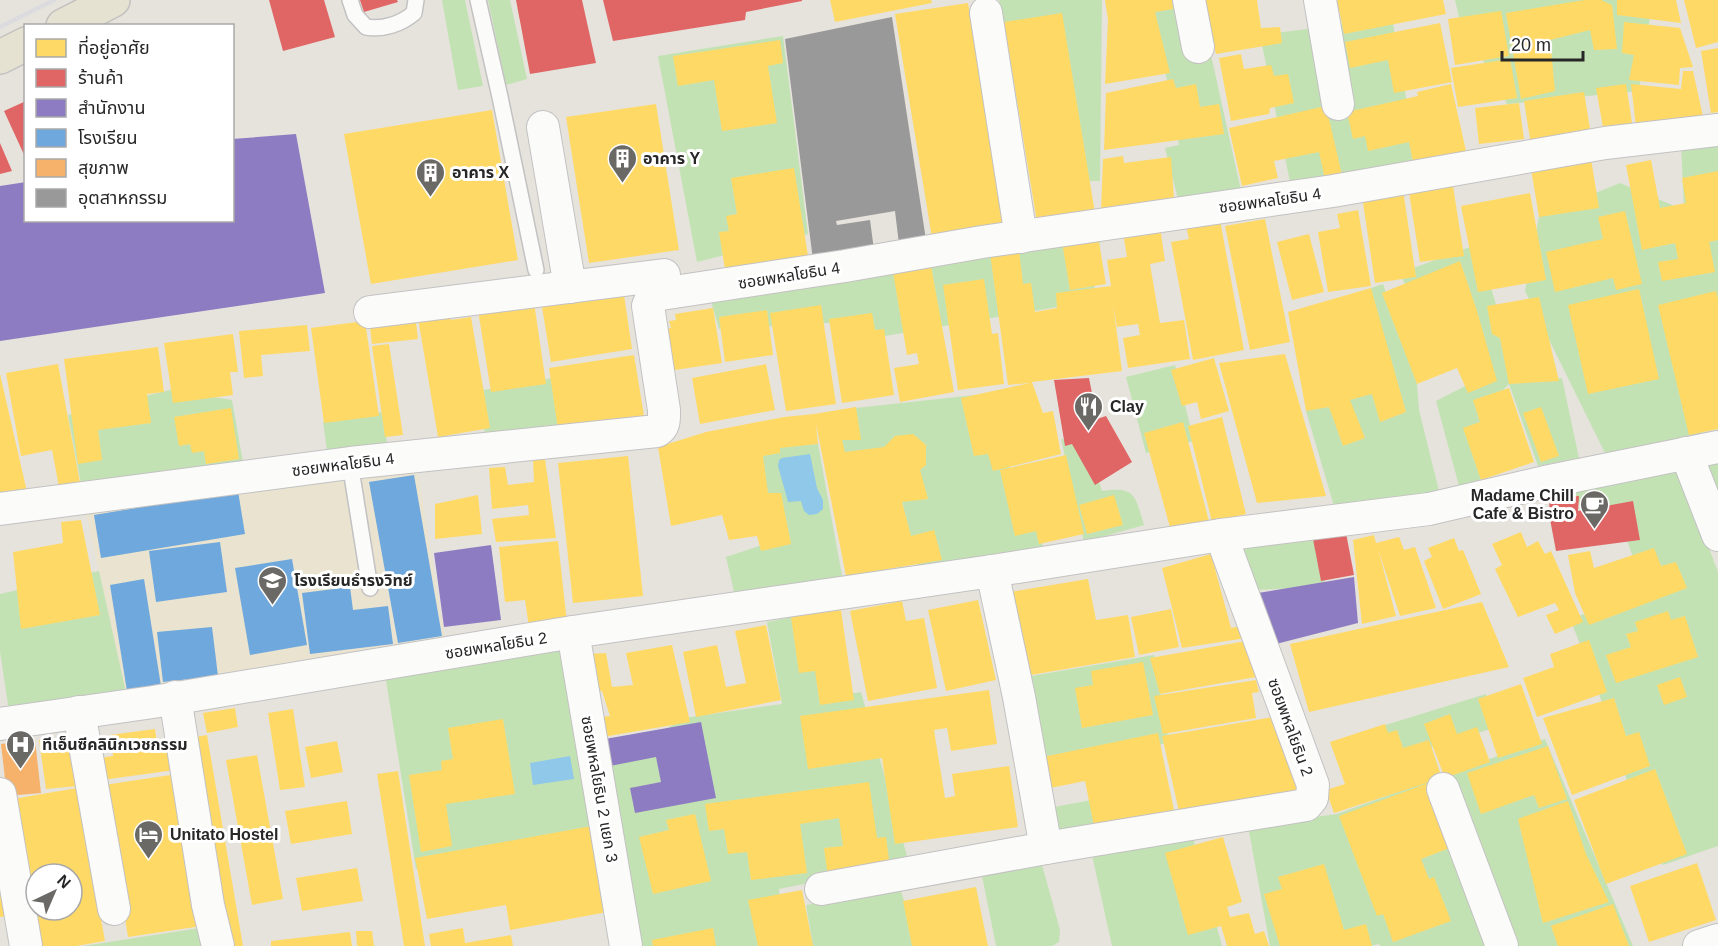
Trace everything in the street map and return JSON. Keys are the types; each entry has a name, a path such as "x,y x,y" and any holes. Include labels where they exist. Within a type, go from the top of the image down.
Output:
{"main road":[{"path":"67,24 113,0"},
{"path":"0,57 24,46"}],"street":[{"path":"1189,0 1198,47"},
{"path":"1320,0 1338,104"},
{"path":"986,13 1021,237"},
{"path":"543,127 570,287"},
{"name":"ซอยพหลโยธิน 4","path":"653,284 661,294 1021,237 1333,191 1605,143 1718,130"},
{"path":"370,312 570,287 653,284"},
{"name":"ซอยพหลโยธิน 4","path":"0,509 350,463 657,431 662,428 664,422 649,321 648,306 653,284"},
{"name":"ซอยพหลโยธิน 2","path":"0,724 573,632 1221,535 1429,509 1545,482 1718,447"},
{"path":"1686,453 1718,535"},
{"name":"ซอยพหลโยธิน 2","path":"820,889 1046,848 1306,805 1312,798 1313,785 1221,535"},
{"path":"992,571 1019,697 1046,848"},
{"name":"ซอยพหลโยธิน 2 แยก 3","path":"573,632 626,946"},
{"path":"175,697 208,905 218,946"},
{"path":"79,712 114,909"},
{"path":"1443,789 1502,946"},
{"path":"0,794 26,946"},
{"path":"1699,946 1718,940"}],"lane":[{"path":"350,0 355,15 366,27 375,29 403,22 414,14 416,0"},
{"path":"478,0 536,270"},
{"path":"350,463 370,588"}],"shaded area":[{"name":"โรงเรียนธำรงวิทย์","path":"417,467 445,639 127,697 85,509"}],"green space":[{"path":"442,0 465,0 483,86 458,90"},
{"path":"488,0 510,0 527,79 506,85"},
{"path":"999,0 1102,0 1100,181 1080,181 1058,23 1005,31"},
{"path":"1152,0 1177,0 1188,59 1211,55 1242,195 1179,203 1165,148 1179,145"},
{"path":"1455,0 1645,0 1652,3 1639,91 1507,104 1459,17"},
{"path":"1392,18 1418,165 1291,187 1260,35"},
{"path":"783,36 808,234 697,262 658,56"},
{"path":"1718,139 1718,303 1679,307 1703,439 1605,453 1525,291 1539,216 1620,183 1684,210 1681,145"},
{"path":"1101,233 1093,301 873,338 864,321 719,329 711,301"},
{"path":"1478,244 1519,382 1562,378 1579,458 1538,466 1509,384 1483,410 1498,474 1459,486 1436,401 1475,381 1428,338 1400,273"},
{"path":"1383,284 1417,384 1419,410 1439,491 1334,506 1306,411 1371,288"},
{"path":"1175,365 1194,441 1146,453 1126,377"},
{"path":"558,377 567,426 486,440 478,391"},
{"path":"170,390 232,400 244,468 82,489 68,415"},
{"path":"975,395 1006,459 1044,548 918,567 902,502 842,460 837,410"},
{"path":"382,412 388,448 328,458 323,422"},
{"path":"1061,439 1086,441 1102,491 1122,490 1132,495 1136,500 1144,525 1084,542"},
{"path":"818,444 843,581 734,592 726,557 775,541 758,448"},
{"path":"1718,457 1718,514 1703,460"},
{"path":"1680,472 1718,572 1718,846 1663,865 1633,799 1596,684 1570,619 1645,592 1620,520 1583,516 1574,491"},
{"path":"1314,533 1326,587 1255,590 1240,549"},
{"path":"99,571 127,697 9,711 0,652 0,594"},
{"path":"791,617 818,634 830,697 861,692 909,863 779,889 783,946 634,946 610,766 683,718 782,704 767,622"},
{"path":"558,651 567,659 598,832 416,869 385,674"},
{"path":"1154,655 1169,743 1041,765 1025,677"},
{"path":"1486,694 1497,727 1390,760 1379,727"},
{"path":"1545,739 1633,946 1380,946 1379,944 1370,946 1270,946 1248,826 1337,814"},
{"path":"1097,799 1102,825 1060,834 1054,807"},
{"path":"1193,838 1222,946 1112,946 1092,855"},
{"path":"1041,861 1060,930 1059,942 1052,946 996,946 982,876"},
{"path":"900,888 918,946 813,946 806,905"},
{"path":"206,927 210,946 83,946"}],"water":[{"path":"810,454 817,488 823,500 823,509 817,514 809,515 804,511 801,501 788,502 778,466 782,458"},
{"path":"570,756 574,779 533,785 530,763"}],"building: ที่อยู่อาศัย":[{"path":"830,0 931,0 932,3 835,22"},
{"path":"1105,0 1172,0 1173,9 1155,12 1170,73 1105,84 1108,20"},
{"path":"1203,0 1257,0 1261,28 1280,27 1282,43 1216,54"},
{"path":"1337,0 1443,0 1446,14 1344,34"},
{"path":"1585,0 1601,0 1612,5 1617,49 1594,50 1590,30 1550,40 1555,91 1521,99 1506,13"},
{"path":"1617,0 1676,0 1681,23 1617,15"},
{"path":"1684,0 1718,0 1718,42 1696,48"},
{"path":"968,3 1005,226 932,238 895,14"},
{"path":"1501,11 1509,56 1455,65 1448,19"},
{"path":"1062,13 1095,213 1037,222 1004,22"},
{"path":"1624,22 1680,28 1693,67 1680,68 1679,85 1629,80 1634,55 1622,53"},
{"path":"1440,23 1452,82 1394,93 1388,60 1350,68 1345,42"},
{"path":"780,40 783,63 768,66 777,123 722,131 714,80 678,86 673,56"},
{"path":"1718,48 1718,112 1711,113 1701,51"},
{"path":"1241,54 1244,69 1271,65 1274,76 1288,74 1294,103 1270,108 1269,114 1231,121 1219,58"},
{"path":"1510,59 1517,98 1458,107 1451,68"},
{"path":"1683,71 1693,71 1704,121 1636,127 1631,84 1681,89"},
{"path":"1173,79 1176,88 1196,84 1200,107 1219,104 1224,134 1104,150 1106,93"},
{"path":"1451,84 1466,151 1413,162 1409,142 1368,151 1365,136 1353,139 1347,112 1418,96 1417,92"},
{"path":"1626,84 1633,129 1604,133 1596,88"},
{"path":"1584,92 1591,135 1531,145 1524,101"},
{"path":"1519,103 1524,139 1479,144 1475,108"},
{"name":"อาคาร Y","path":"656,104 679,250 589,263 566,117"},
{"path":"1326,106 1342,175 1325,179 1319,152 1274,161 1278,178 1242,186 1229,128"},
{"name":"อาคาร X","path":"492,110 518,260 371,284 344,134"},
{"path":"1123,156 1124,163 1171,157 1174,200 1101,211 1103,159"},
{"path":"1591,159 1599,208 1539,217 1531,169"},
{"path":"1651,160 1660,208 1686,203 1682,178 1718,171 1718,240 1709,242 1715,272 1662,281 1658,262 1678,259 1675,243 1642,250 1626,165"},
{"path":"794,168 809,262 726,275 719,232 729,231 726,216 737,214 731,178"},
{"path":"1452,180 1464,256 1420,262 1408,186"},
{"path":"1403,190 1416,277 1375,283 1362,196"},
{"path":"1530,193 1546,280 1478,292 1461,206"},
{"path":"1358,210 1371,286 1328,292 1318,232 1340,228 1337,214"},
{"path":"1625,211 1642,284 1616,290 1613,278 1555,292 1546,252 1603,239 1598,217"},
{"path":"1265,219 1290,342 1250,350 1225,226"},
{"path":"1220,220 1244,350 1193,360 1171,242 1189,239 1186,226"},
{"path":"1160,227 1165,261 1150,264 1160,323 1184,320 1190,359 1128,368 1123,338 1140,335 1138,324 1117,327 1113,304 1122,371 1032,382 1043,413 1053,411 1061,454 993,471 988,454 974,456 961,398 1030,383 1008,385 990,253 1019,250 1023,284 1031,283 1035,312 1057,308 1056,293 1111,286 1107,260 1127,257 1123,233"},
{"path":"1309,234 1324,292 1292,300 1277,242"},
{"path":"1098,236 1106,284 1070,290 1062,242"},
{"path":"1460,261 1497,381 1468,393 1457,368 1417,384 1382,293"},
{"path":"931,266 954,392 900,402 894,368 919,364 917,353 907,355 893,272"},
{"path":"984,279 992,334 998,333 1004,384 958,390 943,285"},
{"path":"623,288 632,349 551,362 541,301"},
{"path":"1371,288 1406,412 1380,422 1372,394 1350,400 1365,438 1343,446 1329,407 1306,411 1288,312"},
{"path":"1639,289 1659,379 1588,394 1568,305"},
{"path":"1716,291 1718,299 1718,429 1689,435 1658,305"},
{"path":"1539,297 1559,381 1509,384 1500,338 1492,334 1487,306"},
{"path":"534,302 546,384 491,392 478,310"},
{"path":"821,305 836,404 786,411 770,313"},
{"path":"713,308 722,363 668,371 662,330 671,328 669,321 676,320 675,314"},
{"path":"767,310 773,355 725,362 719,317"},
{"path":"450,313 451,320 471,317 490,428 438,437 418,318"},
{"path":"872,313 875,330 884,329 894,395 842,403 829,319"},
{"path":"415,314 418,339 372,344 369,319"},
{"path":"365,321 379,416 324,423 311,328"},
{"path":"307,325 310,351 261,355 263,376 244,378 239,331"},
{"path":"233,334 238,372 230,372 233,395 173,403 164,343"},
{"path":"389,344 403,435 385,437 372,346"},
{"path":"158,347 164,392 147,394 151,423 98,430 102,460 78,464 64,359"},
{"path":"1285,354 1326,496 1257,503 1219,363"},
{"path":"634,355 644,416 558,429 549,368"},
{"path":"1214,358 1229,411 1201,419 1197,402 1182,406 1171,370"},
{"path":"58,364 81,488 60,492 52,450 21,456 6,373"},
{"path":"766,364 775,410 700,424 692,378"},
{"path":"0,374 27,492 0,498"},
{"path":"1509,388 1534,462 1481,480 1463,428 1480,422 1473,400"},
{"path":"856,407 861,440 842,440 845,452 884,447 895,436 913,434 926,445 926,465 920,470 928,499 902,502 911,536 934,530 942,560 846,576 816,424 818,444 780,448 780,453 763,456 768,493 781,493 791,544 761,551 757,536 729,540 722,515 671,526 658,447 706,432 784,417"},
{"path":"1541,407 1559,456 1541,462 1523,413"},
{"path":"231,408 239,459 206,464 204,451 192,453 190,444 179,446 174,417"},
{"path":"1222,417 1246,514 1212,522 1188,426"},
{"path":"1183,422 1209,521 1171,531 1144,433"},
{"path":"1066,455 1084,534 1039,544 1036,531 1015,536 1000,470"},
{"path":"628,456 643,596 573,603 558,463"},
{"path":"545,459 556,538 496,542 492,519 529,515 528,505 492,509 489,468 505,467 508,485 534,482 533,460"},
{"path":"478,495 482,534 435,539 435,504"},
{"path":"1114,495 1123,525 1087,534 1079,505"},
{"path":"81,520 100,615 21,629 13,552 63,543 61,522"},
{"path":"1521,532 1527,547 1538,541 1545,554 1551,551 1583,622 1555,634 1546,615 1559,610 1555,603 1518,617 1495,569 1502,565 1492,544"},
{"path":"1374,535 1376,543 1399,537 1404,550 1415,547 1436,608 1400,616 1378,549 1396,616 1362,624 1353,540"},
{"path":"1454,538 1459,551 1463,550 1481,594 1443,609 1424,561 1432,557 1428,548"},
{"path":"558,541 567,623 529,627 525,600 505,602 499,547"},
{"path":"1654,548 1661,566 1676,562 1687,588 1589,625 1575,593 1568,555 1590,551 1594,568"},
{"path":"1211,554 1231,628 1242,626 1246,638 1182,648 1162,568"},
{"path":"1088,579 1096,620 1128,615 1135,657 1025,676 1010,592"},
{"path":"978,600 996,680 946,691 928,610"},
{"path":"902,601 906,621 924,618 937,688 868,701 850,611"},
{"path":"1482,602 1509,667 1309,712 1290,644"},
{"path":"1171,609 1179,647 1139,655 1131,617"},
{"path":"841,610 854,700 820,705 815,671 799,673 791,617"},
{"path":"1668,611 1671,620 1685,616 1698,657 1616,683 1606,655 1631,647 1626,634 1638,631 1635,622"},
{"path":"766,625 781,700 696,717 683,652 717,645 726,687 746,683 735,631"},
{"path":"1589,640 1607,692 1537,717 1523,678 1554,667 1550,654"},
{"path":"1246,641 1256,677 1160,694 1150,658"},
{"path":"672,645 690,722 597,738 593,718 610,716 602,691 590,692 587,654 606,653 612,687 633,685 626,653"},
{"path":"1143,662 1153,715 1082,728 1075,688 1093,685 1091,671"},
{"path":"1680,677 1687,697 1664,705 1657,685"},
{"path":"1256,680 1259,692 1252,693 1256,718 1163,734 1154,696"},
{"path":"1521,684 1542,744 1498,758 1478,699"},
{"path":"989,690 997,744 951,751 947,728 934,730 945,798 955,796 952,774 1009,766 1018,827 895,844 882,758 808,769 800,716"},
{"path":"1614,698 1626,736 1639,732 1650,766 1572,795 1543,718"},
{"path":"235,708 238,727 207,733 203,713"},
{"path":"293,709 305,787 280,790 268,713"},
{"path":"1450,714 1457,734 1477,727 1490,762 1445,778 1424,724"},
{"path":"1274,717 1301,795 1180,816 1162,736"},
{"path":"503,719 515,794 446,804 452,846 421,852 409,775 442,770 441,761 453,759 448,728"},
{"path":"1385,724 1388,733 1397,730 1403,748 1429,740 1442,778 1334,813 1326,790 1345,784 1330,742"},
{"path":"155,729 158,750 172,748 175,770 102,780 99,758 113,756 110,735"},
{"path":"1158,733 1175,815 1095,831 1085,781 1050,788 1043,757"},
{"path":"207,735 243,946 226,946 190,738"},
{"path":"71,736 78,786 46,789 39,740"},
{"path":"337,741 343,772 311,778 305,747"},
{"path":"1548,746 1567,799 1539,808 1534,795 1481,814 1467,773"},
{"path":"257,755 283,899 252,905 226,760"},
{"path":"1655,769 1687,854 1606,884 1574,800"},
{"path":"398,771 425,946 404,946 377,774"},
{"path":"177,774 202,926 128,937 104,785"},
{"path":"869,782 877,838 886,837 890,868 828,877 824,848 843,846 839,818 800,824 807,873 751,880 747,852 728,854 724,829 709,831 705,804"},
{"path":"1431,782 1455,846 1421,859 1429,879 1434,877 1451,921 1393,942 1383,914 1377,916 1339,816"},
{"path":"77,788 105,941 76,946 34,946 30,922 84,922 84,862 24,862 24,892 7,800"},
{"path":"347,801 352,834 291,844 285,811"},
{"path":"1568,801 1586,854 1609,902 1543,923 1518,819"},
{"path":"695,814 711,881 653,894 639,837 669,830 666,820"},
{"path":"597,825 613,911 510,930 506,905 427,919 415,858"},
{"path":"1223,837 1242,902 1227,907 1230,917 1249,913 1255,934 1264,931 1269,946 1227,946 1221,926 1188,935 1165,853"},
{"path":"1697,863 1716,920 1649,942 1630,886"},
{"path":"1324,864 1344,930 1366,924 1372,946 1280,946 1264,894 1282,889 1278,877"},
{"path":"357,868 363,901 302,911 296,878"},
{"path":"0,885 14,915 0,917"},
{"path":"976,887 988,946 912,946 903,901"},
{"path":"802,890 813,946 758,946 748,900"},
{"path":"1613,904 1629,946 1558,946 1551,926"},
{"path":"463,928 465,943 511,935 513,946 431,946 429,934"},
{"path":"713,928 716,946 653,946 652,940"},
{"path":"356,931 372,931 374,946 357,946"},
{"path":"350,932 352,946 271,946 271,941"}],"building: ร้านค้า":[{"path":"269,0 324,0 335,37 283,51"},
{"path":"360,0 397,0 398,2 364,12"},
{"path":"516,0 582,0 596,63 530,74"},
{"path":"603,0 802,1 746,12 745,20 613,41"},
{"path":"24,102 24,155 4,111"},
{"path":"0,143 12,171 0,174"},
{"name":"Clay","path":"1089,378 1097,419 1106,416 1132,462 1095,485 1072,444 1065,446 1054,380"},
{"name":"Madame Chill Cafe & Bistro","path":"1579,496 1578,511 1633,501 1640,540 1556,551 1549,499"},
{"path":"1346,533 1354,575 1321,581 1313,539"}],"building: สำนักงาน":[{"path":"296,134 325,293 0,341 0,186 24,182 24,222 234,222 234,139"},
{"path":"491,545 501,620 444,627 434,553"},
{"path":"1354,577 1358,623 1276,644 1258,593"},
{"path":"701,722 716,798 635,813 630,788 661,782 656,757 610,766 605,739"}],"building: โรงเรียน":[{"path":"414,475 442,636 398,643 369,482"},
{"path":"238,491 245,534 101,558 94,515"},
{"path":"220,542 227,592 156,602 149,551"},
{"path":"292,559 307,645 250,655 235,568"},
{"path":"144,579 161,686 127,691 110,585"},
{"path":"350,587 353,610 388,606 393,644 310,654 302,593"},
{"path":"212,627 218,676 163,682 157,632"}],"building: สุขภาพ":[{"name":"ทีเอ็นซีคลินิกเวชกรรม","path":"35,740 41,793 7,796 1,744"}],"building: อุตสาหกรรม":[{"path":"892,17 926,240 899,244 895,211 836,221 837,225 870,220 874,250 813,260 785,39"}],"railway":[{"path":"0,27 54,0"}],"place":[{"name":"อาคาร Y","path":"622,184"},
{"name":"อาคาร X","path":"431,198"},
{"name":"Clay","path":"1089,432"},
{"name":"Madame Chill Cafe & Bistro","path":"1595,530"},
{"name":"โรงเรียนธำรงวิทย์","path":"273,606"},
{"name":"ทีเอ็นซีคลินิกเวชกรรม","path":"21,770"},
{"name":"Unitato Hostel","path":"149,860"}]}
